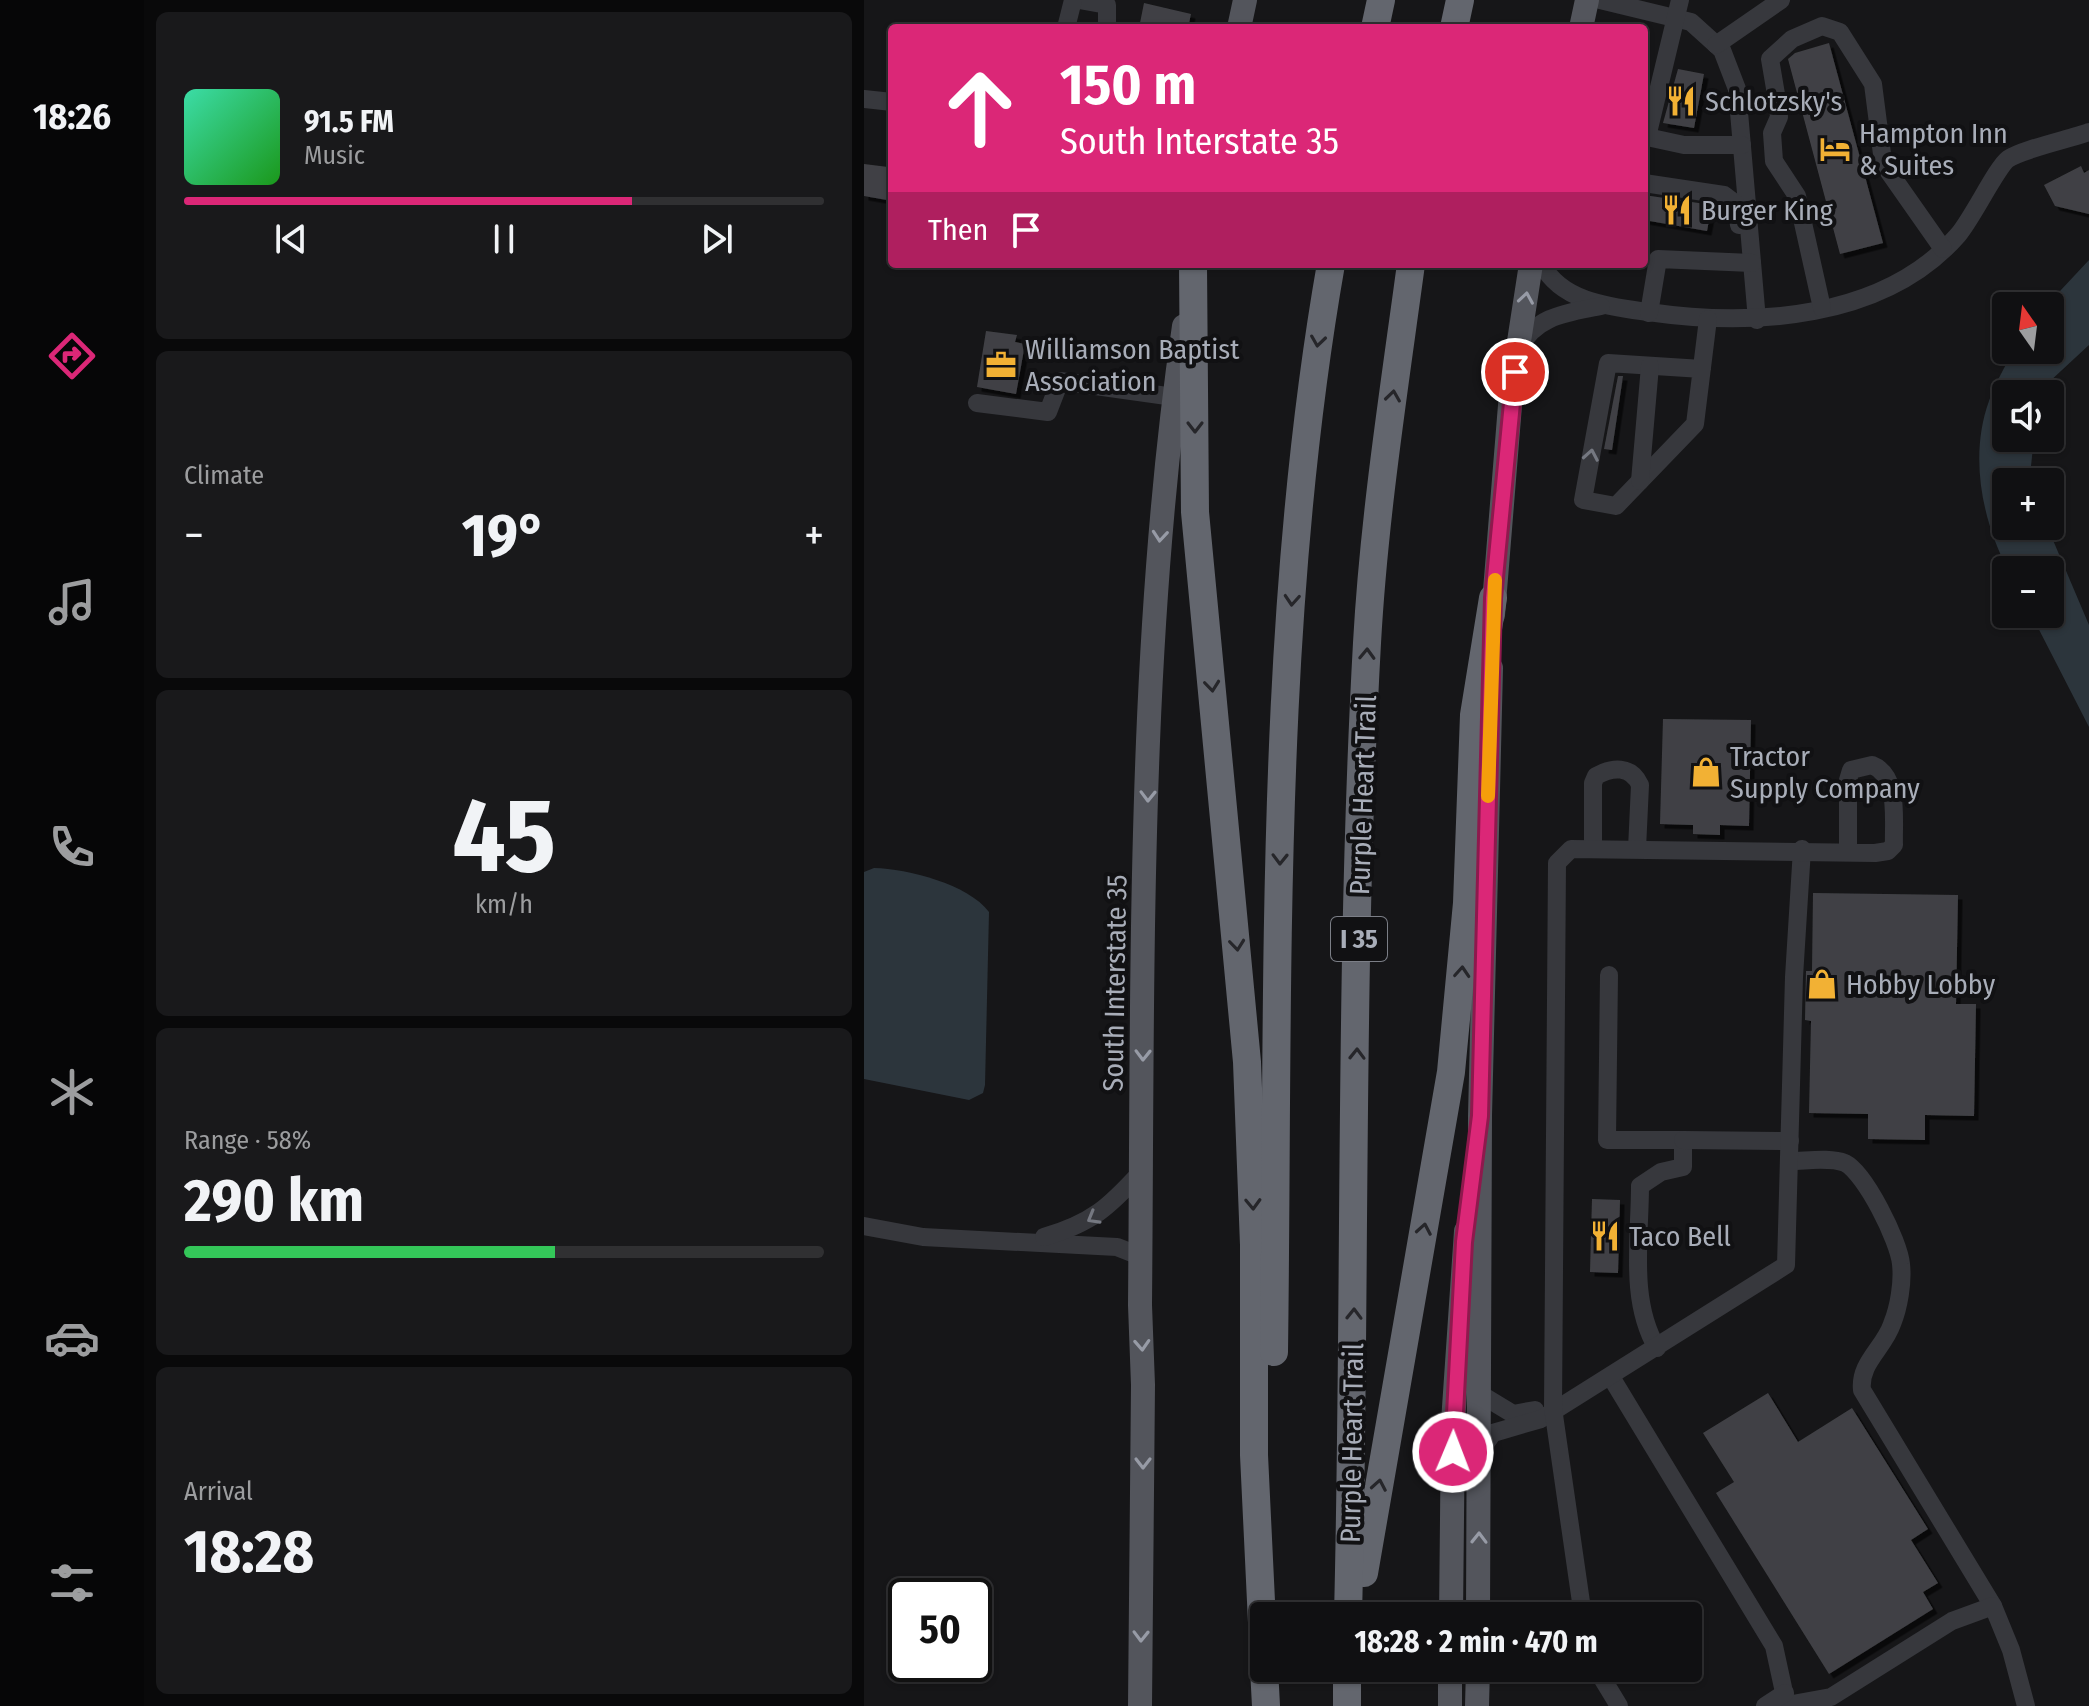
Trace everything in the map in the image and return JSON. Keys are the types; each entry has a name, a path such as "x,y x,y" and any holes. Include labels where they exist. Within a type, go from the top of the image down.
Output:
{"highway":[{"path":"1376,24 1381,0"},
{"path":"1455,24 1460,0"},
{"path":"1194,268 1195,512 1247,1062 1254,1245 1254,1455 1261,1602"},
{"path":"1271,1602 1281,799 1297,536 1317,343 1330,268"},
{"name":"Purple Heart Trail","path":"1350,1602 1359,909 1367,642 1382,476 1410,268"},
{"path":"1354,1602 1365,1568 1451,1072 1467,903 1474,715 1493,598"},
{"path":"1266,1682 1268,1706"},
{"path":"1268,1706 1270,1682"},
{"path":"1347,1682 1347,1706"}],"main road":[{"path":"1240,24 1245,0"},
{"path":"1582,24 1587,0"},
{"name":"South Interstate 35","path":"1140,1706 1143,1385 1140,1256 1150,690 1160,526 1174,397 1193,268"},
{"path":"1478,1602 1480,1116 1493,598 1518,351 1530,268"},
{"path":"1451,1602 1453,1422 1464,1242 1480,1116"},
{"path":"1450,1682 1450,1706"},
{"path":"1477,1706 1478,1682"}],"street":[{"path":"1067,24 1073,0"},
{"path":"1079,0 1107,5 1107,24"},
{"path":"1600,0 1677,9 1722,50 1737,89 1747,263"},
{"path":"1716,45 1781,0"},
{"path":"1648,133 1677,9"},
{"path":"1822,308 1797,196 1774,161 1772,145 1772,133 1779,117 1770,59 1792,39 1822,26 1840,32 1873,84 1882,154 1889,172 1943,249"},
{"path":"864,99 888,102"},
{"path":"1545,268 1555,282 1601,306 1649,313 1757,320 1822,308 1884,288 1923,266 1958,235 1984,200 2007,159 2089,132"},
{"path":"1648,137 1684,145 1742,145"},
{"path":"1648,184 1724,195 1736,204 1757,320"},
{"path":"1649,313 1651,257 1747,263"},
{"path":"1518,351 1528,331 1551,316 1601,306"},
{"path":"1702,369 1608,363 1583,500 1616,506 1695,424 1702,369 1708,319"},
{"path":"1640,481 1650,366"},
{"path":"977,403 1048,412 1060,381 1174,397"},
{"path":"1581,1602 1553,1408 1556,877 1563,854 1571,849 1802,849 1848,851 1888,851 1894,845 1892,790 1886,776 1872,765 1851,770 1848,780 1848,851"},
{"path":"1593,849 1593,783 1596,776 1615,769 1627,770 1640,785 1637,849"},
{"path":"1480,1451 1493,1433 1541,1419 1553,1408 1611,1377 1786,1265 1794,977 1802,849"},
{"path":"1609,975 1607,1140 1790,1141"},
{"path":"1657,1348 1644,1327 1639,1303 1640,1186 1661,1172 1683,1167 1683,1140"},
{"path":"1790,1161 1840,1161 1850,1166 1883,1214 1901,1262 1900,1289 1892,1326 1864,1371 1862,1390 1993,1606 2011,1650 2026,1706"},
{"path":"1030,1241 1089,1221 1107,1209 1141,1172"},
{"path":"864,1226 923,1237 1117,1247 1140,1256"},
{"path":"1611,1377 1730,1566 1774,1646 1787,1701"},
{"path":"1480,1394 1513,1414 1543,1406 1553,1408"},
{"path":"1765,1706 1831,1697 1952,1621 1993,1606"},
{"path":"1604,1682 1619,1706"}],"shaded area":[{"path":"2089,260 2089,345 2051,380 1998,380 2007,364 2064,364 2064,292 2059,292"},
{"path":"1991,394 1992,452 2032,452 2031,468 1992,468 1992,533 1985,509 1979,465 1983,422"},
{"path":"1995,540 2053,540 2060,556 2001,556"},
{"path":"2064,566 2089,625 2089,727 2038,628 2064,628"},
{"path":"874,868 903,871 952,886 967,893 989,912 985,1085 983,1093 969,1100 864,1079 864,872"}],"building":[{"path":"1144,3 1191,14 1189,24 1140,24"},
{"name":"Hampton Inn & Suites","path":"1829,43 1883,243 1840,254 1788,59 1795,53"},
{"name":"Schlotzsky's","path":"1678,69 1704,74 1694,128 1663,123"},
{"path":"864,164 888,167 887,200 864,196"},
{"path":"2081,166 2084,173 2089,170 2089,214 2055,206 2044,185"},
{"name":"Burger King","path":"1648,196 1712,205 1707,231 1648,221"},
{"name":"Williamson Baptist Association","path":"986,331 1017,335 1015,342 1025,344 1016,394 977,387"},
{"path":"1618,376 1623,376 1612,450 1604,449"},
{"name":"Tractor Supply Company","path":"1663,719 1751,720 1749,826 1720,825 1720,835 1693,834 1693,825 1660,824"},
{"path":"1813,893 1958,895 1956,1004 1976,1004 1974,1116 1925,1115 1925,1140 1868,1139 1868,1114 1809,1113 1811,1021 1805,1020 1806,971 1812,971"},
{"name":"Taco Bell","path":"1592,1199 1620,1200 1618,1273 1590,1272"},
{"path":"1768,1393 1798,1442 1852,1408 1928,1529 1911,1540 1938,1583 1923,1592 1933,1609 1829,1674 1716,1493 1734,1482 1703,1433"}],"slow traffic":[{"path":"1488,796 1495,580"}],"place":[{"name":"Schlotzsky's","path":"1681,101"},
{"name":"Hampton Inn & Suites","path":"1835,149"},
{"name":"Burger King","path":"1677,210"},
{"name":"Williamson Baptist Association","path":"1001,365"},
{"name":"Tractor Supply Company","path":"1706,772"},
{"name":"Hobby Lobby","path":"1822,984"},
{"name":"Taco Bell","path":"1605,1236"}],"route":[{"path":"1453,1452 1464,1242 1480,1116 1493,598 1515,372"}]}
